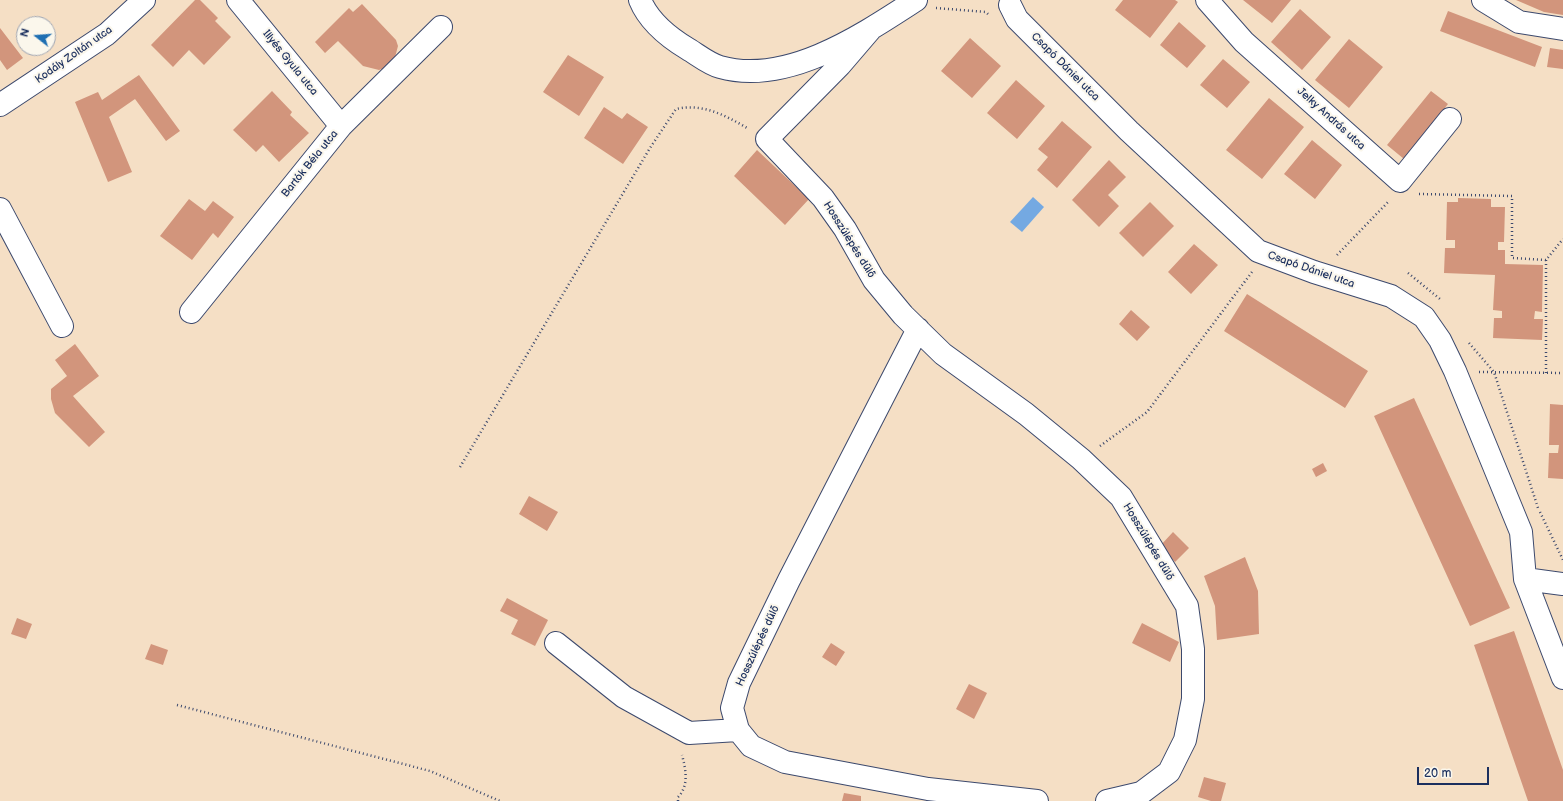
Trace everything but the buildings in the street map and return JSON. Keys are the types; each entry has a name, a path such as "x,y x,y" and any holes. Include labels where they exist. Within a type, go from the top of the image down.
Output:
{"street":[{"name":"Kodály Zoltán utca","path":"0,105 107,34 144,0"},
{"name":"Illyés Gyula utca","path":"238,0 341,126"},
{"path":"640,0 643,8 658,28 683,46 718,67 738,71 760,71 807,61 870,30 912,3"},
{"name":"Jelky András utca","path":"1206,0 1244,42 1400,181 1450,119"},
{"path":"1483,0 1519,22 1563,29"},
{"name":"Csapó Dániel utca","path":"1010,5 1017,19 1129,131 1258,251 1319,274 1391,296 1424,317 1436,334 1455,371 1521,532 1525,579 1563,678"},
{"name":"Bartók Béla utca","path":"191,312 341,126 441,27"},
{"path":"766,139 840,65 870,30"},
{"name":"Hosszúlépés dűlő","path":"766,139 823,198 845,229 874,280 903,315 943,354 1026,414 1081,459 1121,497 1187,606 1193,649 1193,699 1185,740 1169,772 1141,793 1107,801"},
{"path":"0,209 62,326"},
{"name":"Hosszúlépés dűlő","path":"918,329 789,580 739,684 732,708 738,730 751,746 785,762 928,789 1037,801"},
{"path":"1525,579 1563,584"},
{"path":"556,643 624,697 690,733 738,730"}],"path":[{"path":"912,3 986,12 990,17"},
{"path":"460,467 650,148 676,109 690,106 718,112 766,139"},
{"path":"1412,194 1512,196 1512,258 1546,260"},
{"path":"1319,274 1391,198"},
{"path":"1546,373 1546,260 1563,239"},
{"path":"1081,459 1147,412 1255,269"},
{"path":"1494,372 1563,373"},
{"path":"177,705 430,771 500,801"},
{"path":"678,801 678,797 683,791 686,774 677,739 690,733"}],"water":[{"path":"1033,197 1044,207 1022,232 1010,222"}]}
